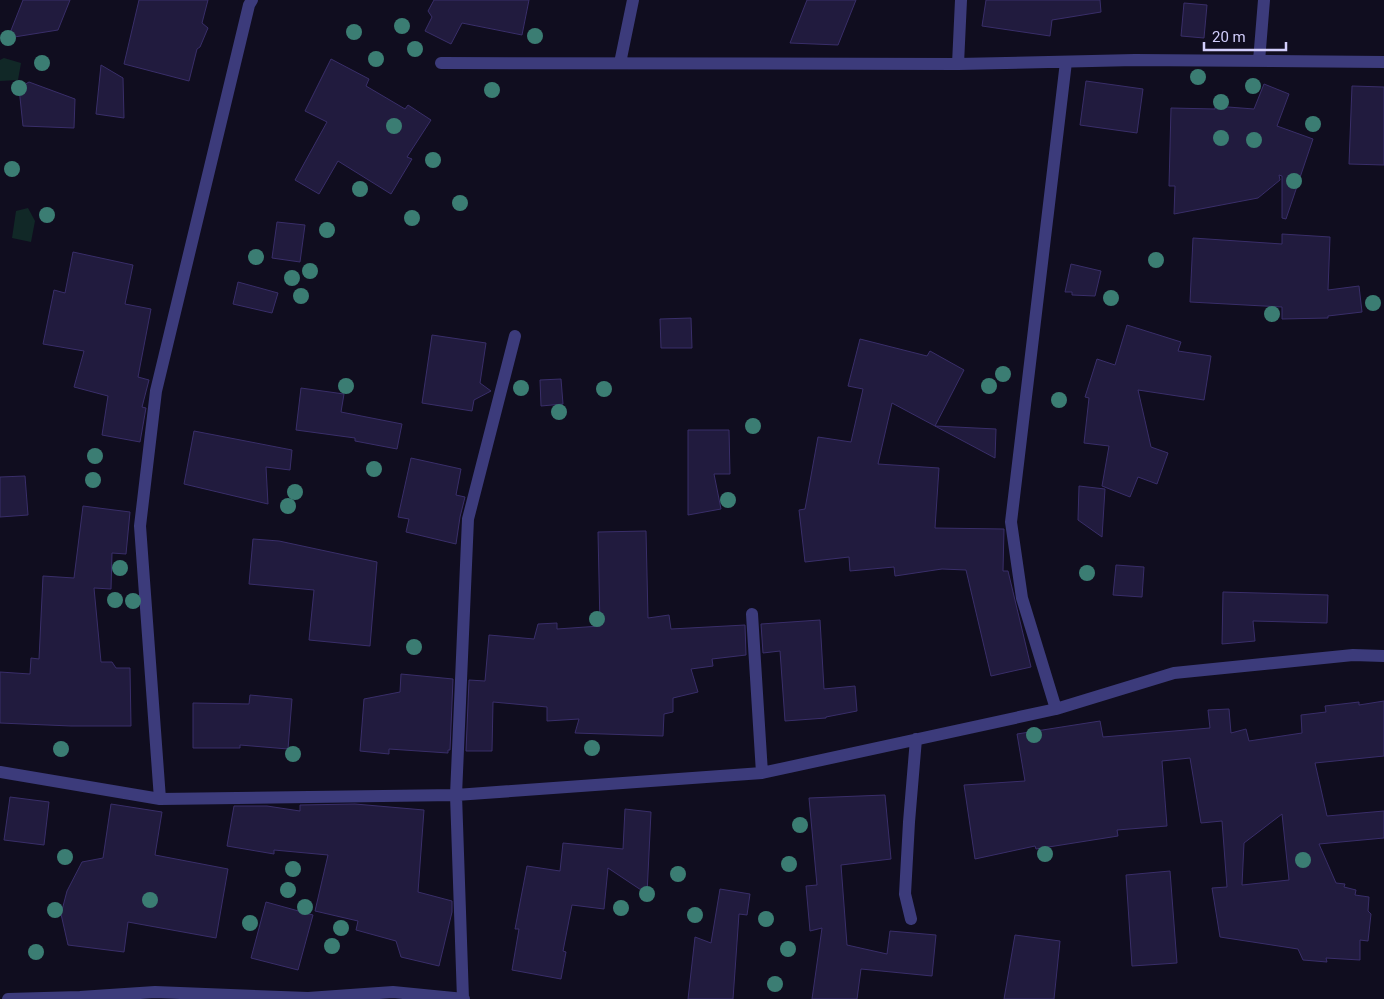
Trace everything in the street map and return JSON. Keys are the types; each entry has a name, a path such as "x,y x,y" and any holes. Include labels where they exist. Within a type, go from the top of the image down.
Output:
{"street":[{"path":"160,799 140,526 142,507 156,391 249,5 252,0"},
{"path":"620,63 633,0"},
{"path":"958,64 961,0"},
{"path":"1259,61 1264,0"},
{"path":"441,63 958,64 1136,60 1384,62"},
{"path":"1056,709 1022,598 1011,522 1066,62"},
{"path":"8,999 155,992 308,998 394,992 464,999 456,795 468,519 515,336"},
{"path":"752,614 762,773"},
{"path":"0,772 160,799 456,795 762,773 1056,709 1174,673 1353,654 1384,656"},
{"path":"911,919 905,894 908,822 916,739"}],"green space":[{"path":"4,58 21,63 18,80 0,81 0,60"},
{"path":"28,208 35,221 31,242 12,238 16,211"}],"building":[{"path":"23,0 70,0 58,30 8,38"},
{"path":"139,0 208,0 202,23 208,28 200,47 197,49 189,81 124,64"},
{"path":"434,0 529,0 522,35 462,23 451,44 425,31 432,17 428,11"},
{"path":"807,0 856,0 838,45 790,43"},
{"path":"986,0 1100,0 1101,12 1052,20 1050,36 982,26"},
{"path":"1184,3 1207,5 1204,38 1181,36"},
{"path":"331,59 369,79 366,86 405,109 408,105 431,120 407,157 412,159 391,194 338,161 319,194 295,180 327,122 305,111"},
{"path":"101,65 123,78 124,118 96,114"},
{"path":"1086,81 1143,89 1137,133 1080,125"},
{"path":"29,82 75,99 74,128 23,126 19,88"},
{"path":"1264,84 1289,94 1277,126 1313,139 1286,219 1282,218 1282,176 1279,175 1280,180 1258,198 1174,214 1175,186 1169,186 1171,108 1215,109 1215,106 1254,109"},
{"path":"1352,86 1384,87 1384,165 1349,164"},
{"path":"277,222 305,225 300,262 272,258"},
{"path":"1282,234 1330,237 1328,290 1359,286 1362,312 1328,316 1328,318 1282,319 1282,307 1190,302 1193,238 1282,244"},
{"path":"73,252 133,265 125,304 151,309 138,377 149,380 142,407 146,408 140,442 102,435 108,396 74,387 84,351 43,344 54,290 65,293"},
{"path":"1071,264 1101,271 1095,296 1072,295 1072,292 1065,292"},
{"path":"238,282 278,293 272,313 233,304"},
{"path":"691,318 692,348 661,348 660,319"},
{"path":"1127,325 1181,342 1178,351 1211,356 1204,400 1138,390 1151,447 1168,453 1157,484 1138,477 1130,497 1102,486 1109,446 1084,443 1089,398 1085,397 1097,359 1115,365"},
{"path":"432,335 486,343 480,383 491,391 474,400 472,411 422,403"},
{"path":"860,339 927,356 930,351 964,370 935,426 892,403 878,464 939,468 935,528 1004,529 1003,571 1008,571 1031,667 991,676 966,570 942,569 895,576 894,567 850,571 849,557 805,562 799,510 805,509 818,437 851,442 863,389 848,386"},
{"path":"561,379 563,404 541,406 540,380"},
{"path":"301,388 344,394 341,412 402,424 397,449 355,441 355,438 296,430"},
{"path":"935,426 996,429 995,458"},
{"path":"688,430 729,430 730,474 714,474 721,509 688,515"},
{"path":"194,431 292,450 290,470 266,467 268,504 184,484"},
{"path":"411,458 461,469 456,495 465,497 456,544 406,532 409,519 398,517"},
{"path":"25,476 28,515 0,517 0,477"},
{"path":"1079,486 1105,489 1102,537 1078,520"},
{"path":"83,506 130,512 126,554 112,553 111,589 94,588 101,662 112,662 116,668 130,668 131,726 0,723 0,672 30,674 31,658 39,659 43,576 74,578"},
{"path":"646,531 648,618 669,615 671,629 745,625 746,655 712,659 713,666 691,669 698,692 673,698 673,712 664,714 663,736 575,733 579,719 547,721 547,707 493,702 492,751 466,751 469,680 485,681 489,635 534,639 538,624 557,623 557,629 600,626 598,532"},
{"path":"253,539 279,541 377,562 370,646 309,640 314,590 249,584"},
{"path":"1116,565 1144,567 1142,597 1113,595"},
{"path":"1223,592 1328,595 1327,623 1253,621 1255,641 1222,644"},
{"path":"820,620 824,689 855,686 857,711 826,718 785,721 780,651 763,653 761,624"},
{"path":"401,674 453,679 450,750 448,750 448,753 389,749 389,754 360,751 364,699 400,692"},
{"path":"250,695 292,699 288,749 240,745 240,748 193,748 193,703 249,704"},
{"path":"1384,701 1384,756 1315,763 1327,816 1384,811 1384,838 1319,844 1336,883 1345,884 1344,887 1356,890 1355,895 1369,897 1368,911 1371,914 1368,941 1360,940 1360,960 1326,958 1327,962 1303,960 1298,949 1220,937 1212,888 1227,887 1222,821 1201,823 1190,758 1162,761 1167,826 1117,830 1118,836 1036,849 1035,846 975,859 964,785 1025,781 1017,734 1100,721 1103,737 1210,728 1208,710 1229,709 1231,733 1246,729 1249,741 1302,733 1301,715 1326,712 1325,706 1359,702 1359,705","holes":["1282,814 1289,880 1242,885 1244,843"]},
{"path":"885,795 891,859 841,865 847,945 887,954 890,931 936,935 932,976 861,969 857,999 812,999 822,928 810,931 806,886 817,885 809,798"},
{"path":"10,797 49,802 44,845 4,840"},
{"path":"111,804 162,812 155,855 228,869 216,938 128,922 124,952 68,945 61,914 67,891 82,862 103,858"},
{"path":"355,804 424,810 418,892 452,901 452,912 439,966 401,957 396,941 356,930 358,921 315,911 328,855 274,850 274,854 227,846 234,806 267,806 300,811 300,805"},
{"path":"625,809 651,812 647,894 608,868 604,909 572,905 563,951 566,952 561,979 512,970 519,929 515,929 527,866 560,871 563,843 623,849"},
{"path":"1170,871 1177,963 1132,966 1126,875"},
{"path":"720,889 750,894 747,915 739,914 733,999 688,999 695,937 711,943"},
{"path":"266,902 313,915 298,970 251,958"},
{"path":"1015,935 1060,941 1054,999 1004,999"}]}
